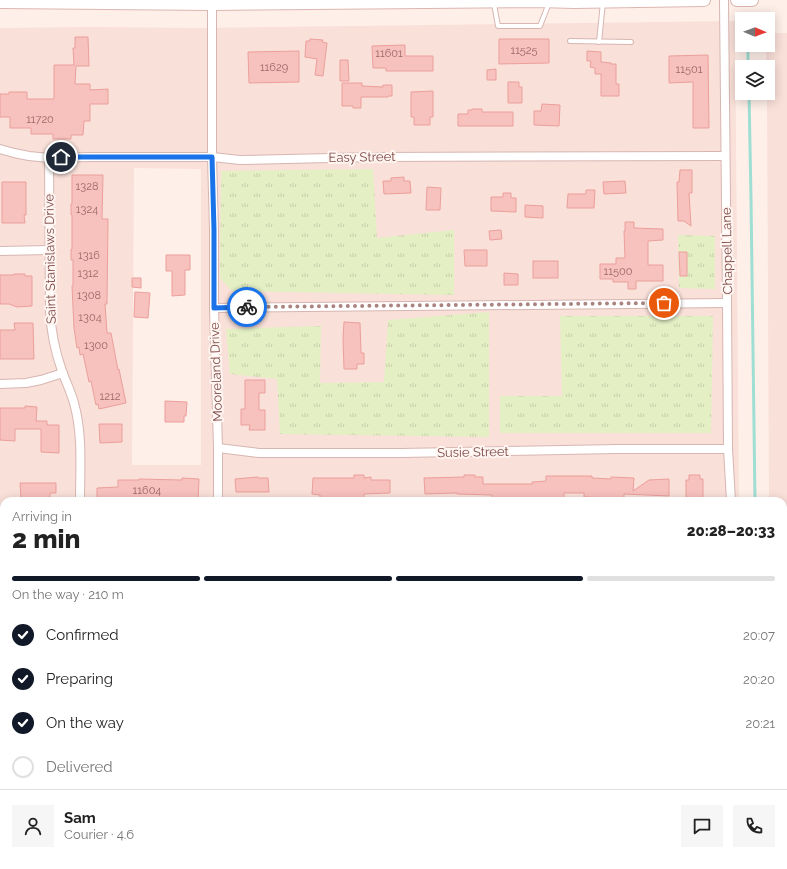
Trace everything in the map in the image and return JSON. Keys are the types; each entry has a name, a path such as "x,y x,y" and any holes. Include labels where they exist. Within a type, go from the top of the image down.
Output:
{"main road":[{"path":"0,2 212,4 392,1 704,0"},
{"path":"737,0 752,0"}],"street":[{"name":"Chappell Lane","path":"724,0 728,303 728,449 731,497"},
{"name":"Mooreland Drive","path":"212,4 212,157 218,497"},
{"name":"Easy Street","path":"0,149 29,156 49,158 212,157 240,160 374,157 725,156"},
{"name":"Saint Stanislaws Drive","path":"49,158 51,327 54,345 62,373 74,403 79,425 80,497"},
{"path":"0,251 50,250"},
{"path":"214,308 728,303"},
{"path":"0,384 18,384 41,380 62,373"},
{"name":"Susie Street","path":"218,448 259,453 728,449"}],"lane":[{"path":"599,42 603,0"},
{"path":"494,1 498,26 540,26 542,1"},
{"path":"570,41 631,42"}],"shaded area":[{"path":"735,21 739,497 0,497 0,28 202,28","holes":["134,168 201,169 201,465 132,465"]},
{"path":"775,33 787,33 787,497 769,497 767,100 775,100 775,60 766,60 766,52 775,52"}],"green space":[{"path":"373,169 377,238 454,230 454,295 232,291 220,278 221,171"},
{"path":"678,235 715,236 715,289 679,288"},
{"path":"489,312 489,437 280,434 277,379 230,374 226,329 321,326 320,383 384,382 388,320"},
{"path":"560,316 713,316 711,433 500,433 500,396 562,396"}],"building":[{"path":"75,37 88,37 89,66 76,66 75,84 90,84 90,90 108,89 108,104 90,104 90,121 84,121 83,135 71,135 71,139 53,139 53,134 31,134 31,128 10,128 10,117 0,117 0,94 9,94 9,92 27,92 27,99 54,99 54,65 74,65 73,48 75,48"},
{"path":"310,39 323,40 322,42 327,43 323,76 315,75 317,59 305,57 306,41 310,41"},
{"path":"499,39 549,39 549,63 499,64"},
{"path":"405,45 405,56 433,56 433,71 386,71 386,68 373,68 372,46"},
{"path":"299,51 299,82 249,83 248,52"},
{"path":"587,51 601,52 601,62 616,64 616,84 619,84 619,96 601,96 601,74 595,74 595,68 590,67 591,61 587,61"},
{"path":"708,55 709,128 693,128 693,82 669,83 669,56"},
{"path":"340,60 348,60 349,81 340,81"},
{"path":"496,69 496,80 487,80 487,70"},
{"path":"508,82 519,82 519,87 522,87 522,103 508,103"},
{"path":"342,83 362,83 362,86 383,87 383,85 392,85 392,96 361,97 361,108 342,106"},
{"path":"433,91 433,117 430,117 430,125 414,125 414,117 411,117 411,92"},
{"path":"542,104 560,105 559,126 534,125 534,111 541,111"},
{"path":"482,109 482,112 513,112 513,126 458,126 458,114 468,114 468,110"},
{"path":"680,170 692,170 692,193 689,193 691,226 684,221 678,221 677,182 679,182"},
{"path":"72,175 103,175 102,219 108,219 107,304 105,304 107,333 111,333 126,403 99,409 98,404 96,405 91,381 89,382 83,354 80,355 79,347 77,348 74,328 72,286 73,260 71,260"},
{"path":"404,177 404,181 410,181 411,193 384,194 383,181 391,181 391,178"},
{"path":"625,181 626,193 604,194 603,182"},
{"path":"2,182 26,182 25,223 2,223"},
{"path":"427,187 441,188 440,210 426,210"},
{"path":"586,190 595,190 594,208 567,208 568,194 586,194"},
{"path":"503,193 511,193 511,198 516,198 516,212 491,211 491,197 503,197"},
{"path":"525,205 543,206 543,218 525,217"},
{"path":"625,222 634,222 634,228 663,229 663,240 648,241 648,265 663,265 663,281 636,281 636,289 628,289 628,282 613,282 613,279 600,279 600,264 616,264 616,258 625,258"},
{"path":"501,230 502,239 490,240 489,231"},
{"path":"464,250 487,250 487,266 465,266"},
{"path":"679,252 687,252 687,276 680,276"},
{"path":"166,255 190,255 190,270 185,270 185,295 172,296 172,271 166,271"},
{"path":"533,261 558,261 558,278 533,278"},
{"path":"504,273 518,274 518,285 504,285"},
{"path":"25,274 25,276 32,276 32,306 17,307 9,304 0,304 0,275"},
{"path":"132,278 141,278 141,288 132,287"},
{"path":"135,292 150,293 148,318 134,317"},
{"path":"344,322 360,323 361,353 364,353 364,364 357,364 357,369 344,369"},
{"path":"14,323 33,323 34,359 0,359 0,330 15,330"},
{"path":"245,380 265,380 265,393 259,393 259,410 265,410 265,430 249,430 250,425 241,425 241,409 245,409"},
{"path":"165,401 187,402 184,422 165,422"},
{"path":"25,406 37,407 36,421 47,421 47,425 59,425 59,453 41,452 41,429 15,429 15,441 0,440 0,408 25,408"},
{"path":"99,424 122,424 122,442 100,443"},
{"path":"354,475 364,475 364,478 371,477 371,480 390,480 390,493 364,494 364,497 320,497 320,495 312,494 313,478 354,478"},
{"path":"464,475 475,475 475,477 483,477 483,484 532,484 532,482 546,481 546,476 592,476 592,478 611,479 611,477 634,478 633,491 649,480 669,479 669,496 624,494 624,497 584,497 584,493 564,493 564,497 492,497 492,495 457,493 425,494 424,478 464,477"},
{"path":"689,475 700,475 700,479 703,479 703,497 686,497 686,480 689,480"},
{"path":"258,477 268,478 269,492 236,492 235,479"},
{"path":"182,478 199,479 198,497 97,497 97,488 118,487 118,480 182,480"},
{"path":"20,483 56,483 56,493 50,493 50,497 21,497"}],"waterway":[{"path":"748,52 748,60"},
{"path":"749,100 755,497"}],"way so far":[{"path":"247,307 664,303"}],"route":[{"path":"61,157 212,157 214,308 247,307"}]}
